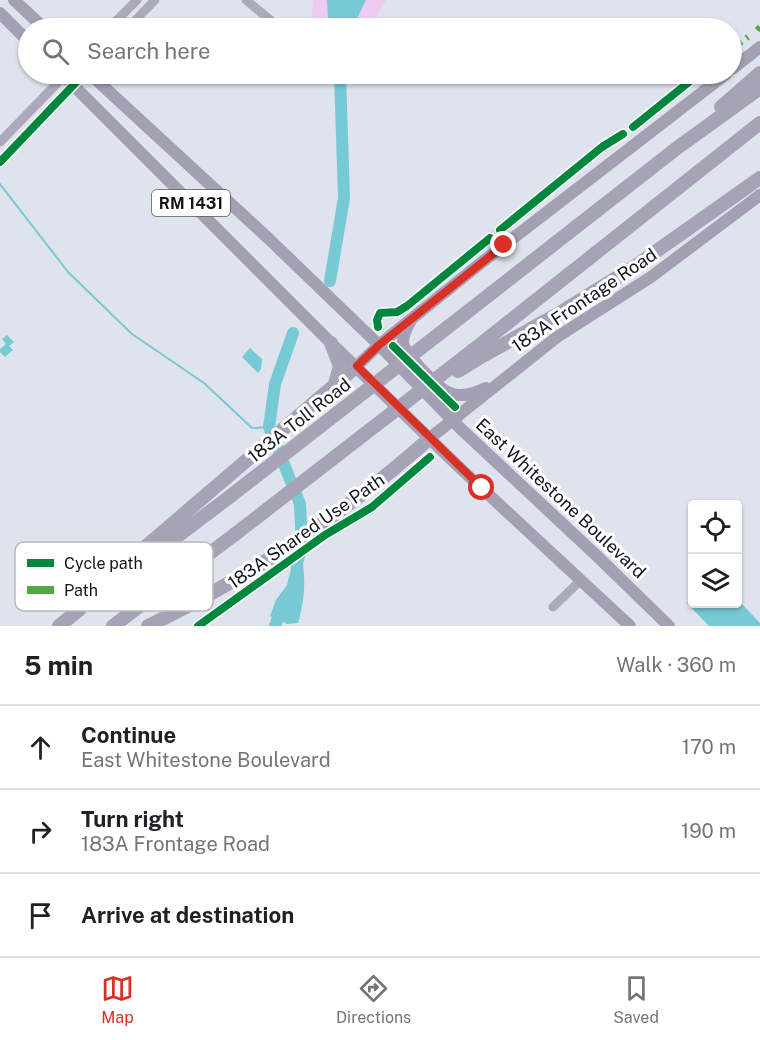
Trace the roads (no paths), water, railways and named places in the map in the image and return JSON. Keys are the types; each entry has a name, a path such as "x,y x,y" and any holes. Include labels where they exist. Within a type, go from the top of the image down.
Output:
{"highway":[{"path":"677,148 760,73"},
{"name":"183A Toll Road","path":"169,542 677,148 760,88"},
{"path":"213,551 410,400 475,355 760,123"},
{"path":"475,355 563,311 634,267 760,178"},
{"path":"332,344 339,366 335,385"},
{"path":"151,542 357,366"},
{"path":"213,592 256,567 368,491 430,438"},
{"name":"183A Toll Road","path":"59,626 78,611"},
{"path":"113,626 133,611"},
{"path":"148,626 179,611"}],"main road":[{"path":"14,0 33,18"},
{"path":"0,13 18,31"},
{"path":"742,61 760,47"},
{"name":"East Whitestone Boulevard","path":"101,84 269,239 379,345 452,420 669,626"},
{"path":"357,366 412,318 713,84"},
{"name":"RM 1431","path":"74,85 332,344 630,626"},
{"name":"183A Frontage Road","path":"430,438 557,337 651,277 760,195"},
{"path":"412,318 405,332 403,342 405,350 448,393 460,395 475,393 500,381"}],"street":[{"path":"119,18 137,0"},
{"path":"138,18 155,0"},
{"path":"246,0 268,18"},
{"path":"0,142 55,84"},
{"path":"0,162 74,85"},
{"path":"553,607 582,580"}],"water":[{"path":"327,0 366,0 357,18 328,18"},
{"path":"7,335 14,342 9,346 13,350 5,357 0,349 6,344 2,339"},
{"path":"250,348 262,359 258,373 242,357"},
{"path":"300,548 304,553 302,607 298,623 287,624 270,616 276,600 287,585 292,565"},
{"path":"742,604 760,623 760,626 709,626 692,608 742,608"}],"waterway":[{"path":"346,18 350,0"},
{"path":"330,281 344,198 340,84"},
{"path":"0,184 68,272 132,334 204,383 252,428 269,427"},
{"path":"293,333 275,384 269,427 300,504 302,547 296,565"},
{"path":"275,626 283,604"}]}
